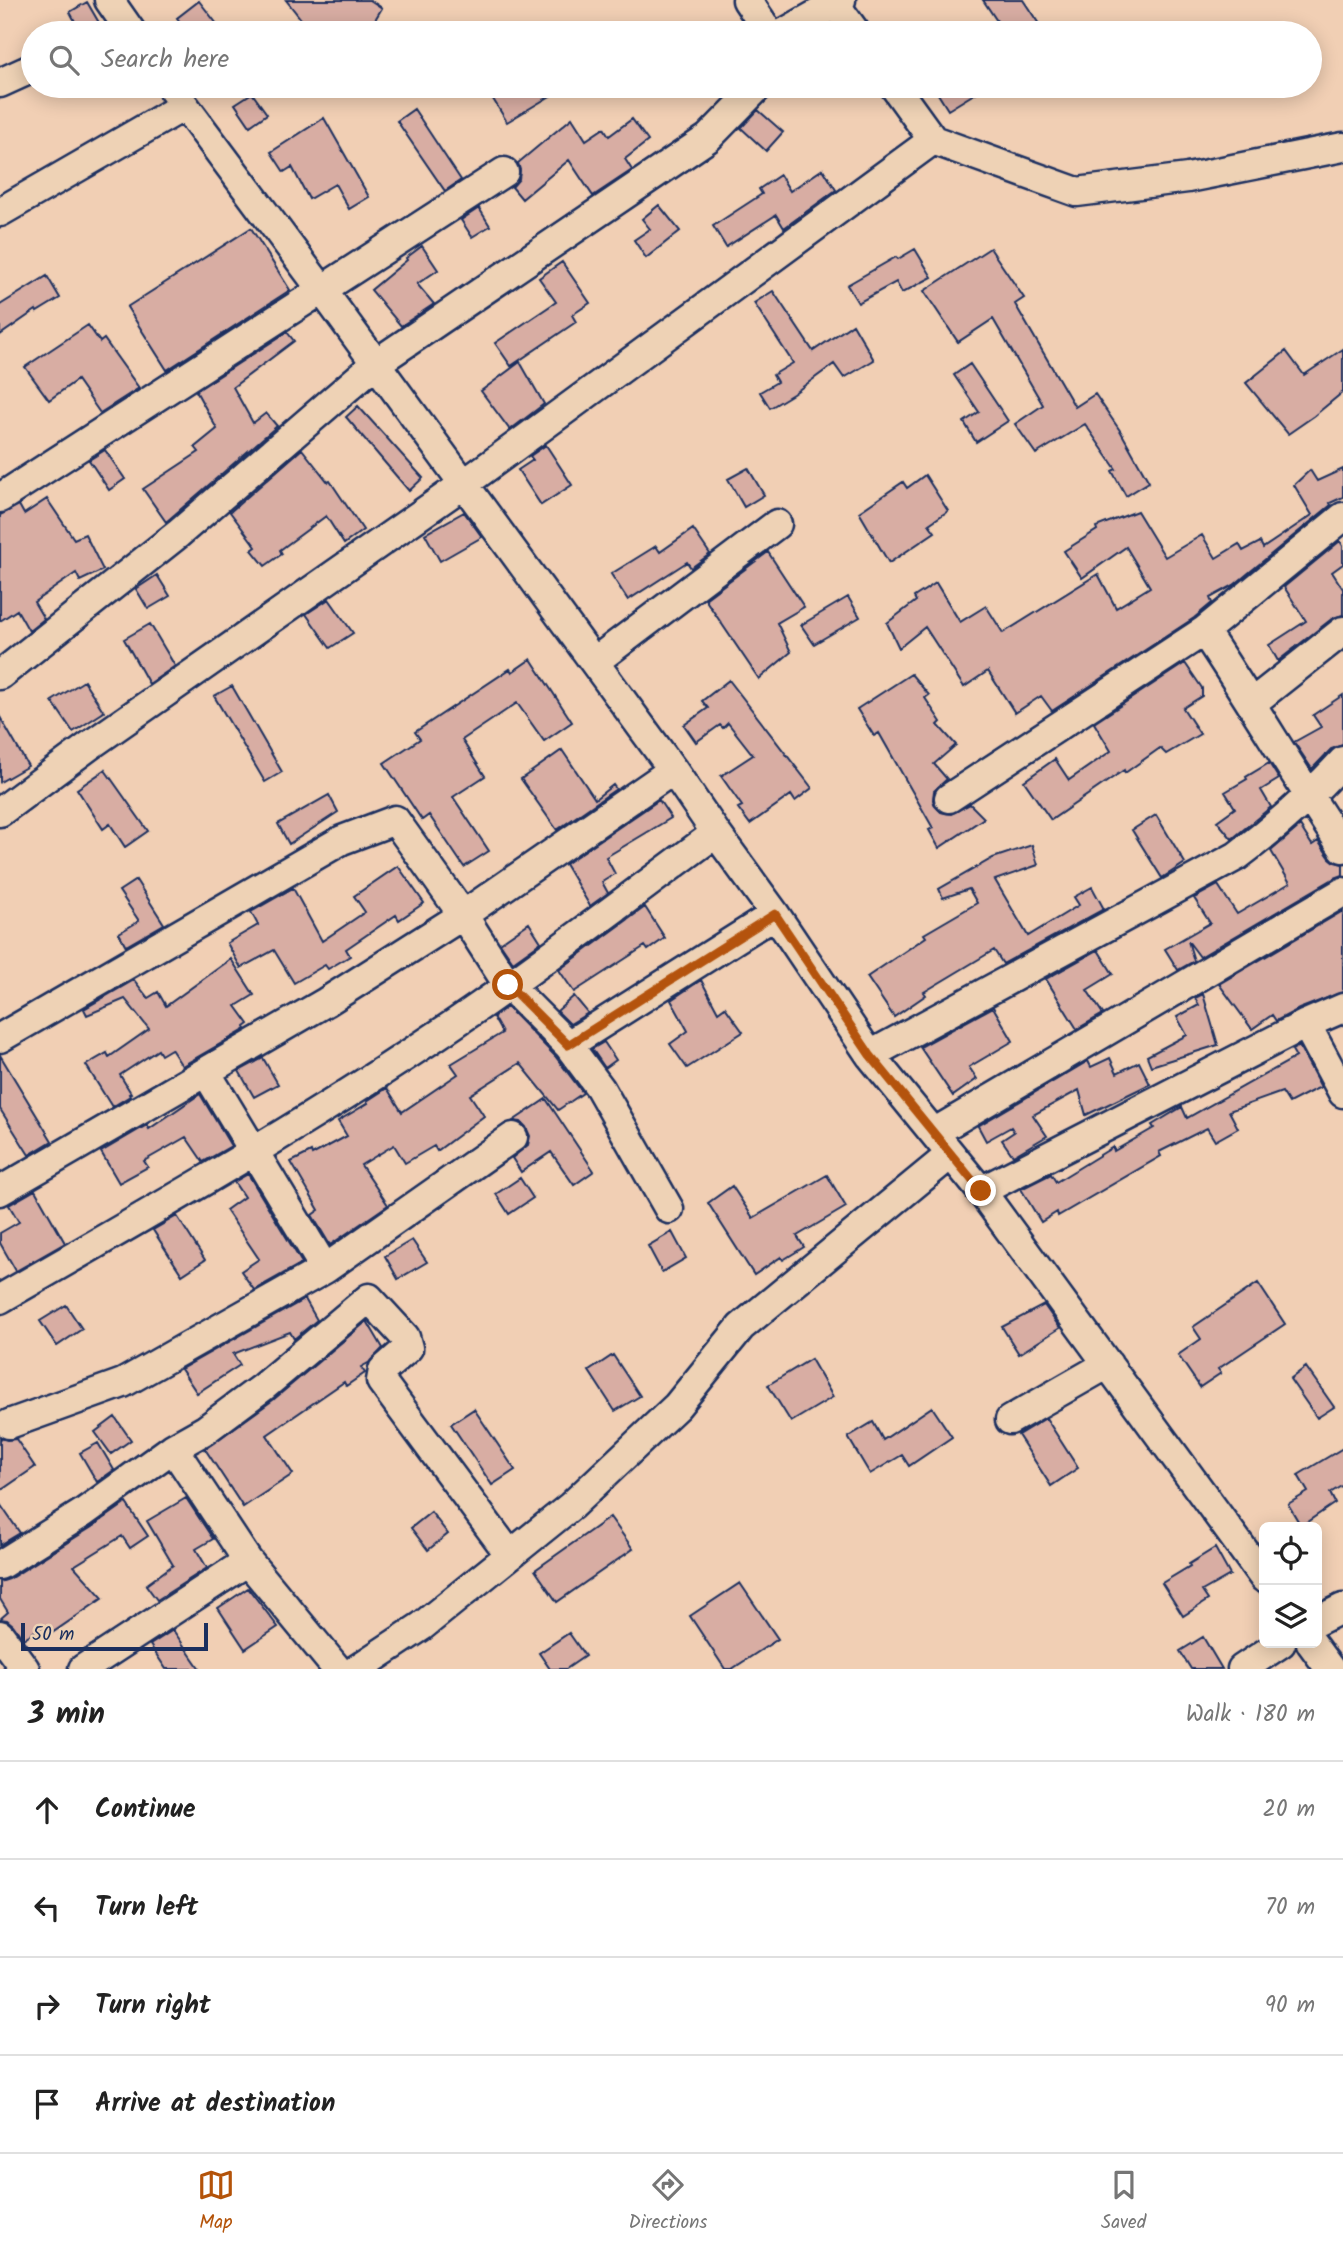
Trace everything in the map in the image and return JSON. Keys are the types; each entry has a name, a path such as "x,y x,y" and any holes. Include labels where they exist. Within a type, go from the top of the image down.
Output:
{"street":[{"path":"109,0 120,21"},
{"path":"747,0 761,21"},
{"path":"805,21 838,2 849,21"},
{"path":"0,83 21,73"},
{"path":"0,212 174,98"},
{"path":"178,98 673,770 870,1055 981,1191 1259,1571"},
{"path":"0,675 178,534 375,364 708,138 747,98"},
{"path":"903,98 933,140 1077,192 1188,178 1343,147"},
{"path":"0,812 89,746 464,484 933,140"},
{"path":"0,498 504,172"},
{"path":"949,799 1204,631 1343,517"},
{"path":"594,662 777,524"},
{"path":"1204,631 1343,848"},
{"path":"1252,703 1343,631"},
{"path":"870,1055 1237,856 1309,797 1343,761"},
{"path":"0,1191 326,1002 463,915 673,770"},
{"path":"0,1038 342,840 395,820 463,915 508,985 568,1045 600,1088 669,1209"},
{"path":"0,1299 254,1152 358,1087 481,1005 716,833"},
{"path":"357,1669 422,1626 571,1506 677,1406 741,1327 942,1144 1343,892"},
{"path":"568,1045 775,914"},
{"path":"981,1191 1306,1024 1343,1009"},
{"path":"1306,1024 1343,1093"},
{"path":"206,1072 325,1269"},
{"path":"9,1424 123,1383 325,1269 513,1137"},
{"path":"0,1565 83,1513 173,1448 205,1430 263,1387 369,1298 405,1337 408,1348 383,1370 381,1381 510,1555"},
{"path":"1010,1420 1108,1364"},
{"path":"173,1448 248,1561 337,1669"},
{"path":"83,1669 248,1561"},
{"path":"1322,1618 1343,1608"},
{"path":"0,1635 25,1669"},
{"path":"1242,1669 1274,1648"},
{"path":"1315,1648 1330,1669"}],"building":[{"path":"286,0 370,0 382,8 374,21 303,21"},
{"path":"983,0 1023,0 1037,21 997,21"},
{"path":"199,1 215,21 179,21 177,18"},
{"path":"87,2 98,21 75,21 70,12"},
{"path":"244,98 256,98 267,114 250,126 235,104"},
{"path":"492,98 547,98 507,122"},
{"path":"940,98 968,98 948,110"},
{"path":"414,109 461,180 445,191 397,121"},
{"path":"758,110 783,132 766,151 741,128"},
{"path":"324,118 369,197 349,209 335,184 309,199 292,167 284,172 271,152"},
{"path":"572,118 586,140 604,128 609,136 632,119 648,141 625,159 632,170 593,196 569,160 522,199 512,187 519,179 518,163"},
{"path":"823,169 836,190 784,228 776,215 726,247 713,226 762,194 759,189 780,175 790,191"},
{"path":"659,205 680,231 646,258 634,240 650,229 642,219"},
{"path":"479,208 490,226 472,237 461,220"},
{"path":"251,228 290,290 167,370 127,307"},
{"path":"422,246 438,270 417,284 434,304 401,326 371,290"},
{"path":"990,248 1024,298 1015,304 1075,407 1095,394 1121,432 1149,482 1126,496 1112,471 1116,469 1085,424 1036,454 1015,424 1043,405 993,319 958,342 924,291"},
{"path":"915,249 932,277 902,293 896,282 858,303 847,285"},
{"path":"562,262 590,303 572,315 576,322 511,366 495,343 556,302 539,278"},
{"path":"47,276 60,298 37,312 36,310 0,335 0,305"},
{"path":"773,291 813,351 853,324 874,360 844,378 834,364 770,408 760,392 777,382 773,375 793,363 754,303"},
{"path":"88,325 100,342 104,339 139,388 100,413 77,380 49,400 25,367"},
{"path":"287,332 294,341 233,387 253,423 266,413 277,426 166,522 143,489 199,452 195,447 217,429 196,391"},
{"path":"1343,349 1343,392 1288,434 1246,383 1286,351 1304,375"},
{"path":"520,362 544,404 510,430 481,391"},
{"path":"970,364 1008,421 976,442 964,422 979,412 954,375"},
{"path":"358,406 423,478 409,491 346,417"},
{"path":"546,445 572,485 541,505 518,470 533,460 530,456"},
{"path":"302,449 328,482 330,481 363,530 344,544 326,516 280,550 282,554 265,566 252,550 256,547 230,512"},
{"path":"105,450 125,479 109,490 89,460"},
{"path":"748,468 764,495 744,507 728,479"},
{"path":"1343,469 1343,497 1330,503 1331,505 1234,585 1210,598 1212,603 1194,618 1052,711 1041,696 1015,713 988,671 964,687 925,627 899,648 887,623 916,601 914,597 936,583 960,622 986,606 1003,633 1098,574 1116,608 1150,587 1126,547 1082,578 1064,551 1097,530 1096,527 1137,511 1165,557 1202,535 1216,558 1239,544 1243,551 1260,542 1263,548 1312,515 1294,485 1310,470 1317,481"},
{"path":"925,475 948,511 929,524 935,532 889,563 859,512 903,482 907,488"},
{"path":"47,499 74,539 85,534 103,570 80,581 76,573 34,602 44,619 29,631 17,610 0,621 0,515 19,505 24,514"},
{"path":"464,512 482,537 440,561 425,534"},
{"path":"693,529 710,554 691,568 687,562 628,600 611,574 656,546 660,552"},
{"path":"1340,541 1343,546 1343,564 1332,572 1343,589 1343,615 1333,618 1278,661 1269,645 1306,621 1284,587"},
{"path":"768,552 804,607 777,623 791,652 759,679 705,599"},
{"path":"157,575 170,596 148,609 136,589"},
{"path":"848,597 860,617 814,644 801,625"},
{"path":"329,599 353,633 330,648 306,614"},
{"path":"150,624 175,666 149,684 124,639"},
{"path":"531,659 572,722 544,741 517,703 462,740 485,776 453,797 489,851 464,867 429,815 422,820 384,763 420,739 415,732 510,669 512,672"},
{"path":"1185,663 1202,688 1202,696 1183,708 1200,734 1166,754 1160,748 1051,820 1024,781 1055,759 1069,780 1111,751 1094,723"},
{"path":"911,674 929,695 925,698 941,722 938,725 956,745 934,764 947,779 934,791 935,806 941,812 951,814 970,804 984,818 939,848 929,830 933,828 879,733 874,736 857,709"},
{"path":"729,680 812,788 795,801 791,795 750,824 738,808 742,806 721,776 753,755 728,723 723,728 720,725 696,742 684,725 708,708 702,701"},
{"path":"84,681 104,712 73,732 52,701"},
{"path":"232,686 282,772 265,782 214,696"},
{"path":"1343,695 1343,745 1331,749 1312,769 1294,742 1321,727 1313,715"},
{"path":"0,717 28,766 0,782"},
{"path":"562,750 595,799 613,785 616,789 557,830 521,779"},
{"path":"1269,763 1279,779 1261,790 1271,807 1232,839 1217,821 1235,808 1225,792"},
{"path":"105,770 148,831 125,847 110,824 103,829 77,789"},
{"path":"329,795 338,812 289,844 278,824"},
{"path":"659,800 671,818 606,857 615,874 602,882 608,893 590,906 565,864"},
{"path":"1156,815 1185,863 1162,878 1132,830"},
{"path":"1300,826 1312,845 1318,841 1330,858 1343,864 1343,875 1200,957 1188,941 1194,961 1178,970 1165,949 1210,923 1194,898 1218,885 1237,914 1290,883 1271,851"},
{"path":"1032,845 1038,865 995,880 1028,936 1079,905 1074,897 1092,887 1104,909 1003,964 994,950 924,992 926,995 894,1017 867,977 926,937 924,934 977,903 969,889 943,898 939,889 993,858"},
{"path":"398,866 424,903 399,920 396,915 346,949 350,956 328,969 325,965 294,983 274,950 241,968 227,943 258,925 251,912 293,888 322,941 365,912 354,896"},
{"path":"136,880 164,924 126,946 119,933 139,921 119,891"},
{"path":"645,907 665,938 648,950 645,946 574,992 559,970"},
{"path":"1343,911 1343,992 1276,1021 1272,1015 1252,1029 1219,984"},
{"path":"529,923 541,942 513,962 500,943"},
{"path":"1098,950 1113,974 1087,990 1103,1014 1077,1029 1046,979"},
{"path":"231,959 254,995 236,1006 249,1024 246,1029 182,1066 171,1049 161,1055 158,1050 120,1075 131,1093 112,1107 86,1065 107,1053 109,1057 149,1029 125,999 87,1015 84,1009 134,980 148,998 158,992 166,1006"},
{"path":"701,980 718,1012 725,1007 743,1032 687,1068 670,1044 688,1031 671,1000"},
{"path":"1203,994 1218,1045 1151,1066 1147,1056 1187,1035 1177,1017 1199,1005 1195,998"},
{"path":"574,996 588,1013 570,1024 557,1011"},
{"path":"507,1007 555,1056 583,1093 558,1110 520,1063 470,1095 484,1116 437,1151 434,1146 405,1163 394,1145 361,1165 388,1205 330,1245 312,1215 319,1210 291,1162 311,1152 312,1155 347,1136 338,1121 387,1088 402,1112 458,1074 451,1064 502,1033 493,1017"},
{"path":"993,1007 1013,1041 969,1067 977,1079 953,1096 920,1047"},
{"path":"604,1042 616,1060 605,1068 592,1049"},
{"path":"1299,1046 1321,1087 1289,1103 1282,1092 1229,1111 1238,1128 1215,1141 1207,1128 1159,1152 1161,1156 1058,1216 1057,1212 1041,1222 1021,1189 1051,1174 1056,1182 1113,1147 1114,1151 1154,1128 1152,1125 1182,1107 1187,1118 1296,1057 1292,1050"},
{"path":"0,1055 52,1141 29,1155 0,1109"},
{"path":"263,1058 278,1084 254,1097 239,1071"},
{"path":"1110,1058 1117,1073 1139,1062 1150,1084 1086,1115 1079,1090 1033,1115 1047,1136 1013,1156 1002,1140 1014,1132 1011,1127 986,1141 978,1126 1088,1061 1091,1067"},
{"path":"200,1094 231,1146 203,1162 186,1137 144,1161 148,1167 119,1183 101,1152 147,1125 149,1129"},
{"path":"546,1099 594,1171 574,1185 551,1152 521,1172 512,1158 528,1145 530,1136 521,1122 513,1121"},
{"path":"248,1174 302,1263 254,1290 241,1271 259,1259 226,1210 244,1197 234,1182"},
{"path":"827,1175 846,1207 797,1236 804,1247 783,1260 781,1257 754,1275 708,1203 732,1186 753,1218"},
{"path":"520,1178 533,1198 509,1214 496,1194"},
{"path":"35,1190 65,1243 16,1271 0,1243 0,1233 19,1222 9,1205"},
{"path":"177,1216 205,1260 182,1275 153,1230"},
{"path":"672,1232 686,1258 662,1272 648,1246"},
{"path":"412,1240 427,1262 398,1279 385,1256"},
{"path":"1258,1283 1285,1324 1218,1369 1221,1373 1200,1387 1178,1355 1201,1339 1193,1327"},
{"path":"305,1299 317,1320 294,1339 290,1332 233,1354 240,1365 197,1393 181,1369"},
{"path":"66,1305 82,1329 57,1346 40,1321"},
{"path":"1044,1305 1060,1328 1019,1354 1002,1327"},
{"path":"367,1321 383,1348 361,1367 365,1373 346,1386 344,1382 267,1435 293,1474 243,1507 205,1449 273,1400"},
{"path":"613,1355 640,1396 615,1411 589,1371"},
{"path":"811,1359 833,1397 791,1422 768,1385"},
{"path":"1306,1367 1334,1407 1317,1418 1290,1379"},
{"path":"932,1407 952,1437 909,1466 902,1455 870,1474 848,1437 873,1422 883,1440"},
{"path":"474,1409 515,1470 492,1485 451,1424"},
{"path":"115,1417 131,1440 111,1454 95,1432"},
{"path":"1046,1418 1078,1468 1051,1486 1018,1435"},
{"path":"0,1438 16,1439 35,1467 0,1491"},
{"path":"98,1443 114,1470 97,1482 80,1453"},
{"path":"1343,1448 1343,1485 1330,1493 1335,1503 1307,1522 1299,1522 1288,1504 1308,1492 1298,1475"},
{"path":"186,1498 213,1539 196,1549 207,1568 157,1600 146,1585 173,1565 147,1521"},
{"path":"126,1503 148,1536 130,1548 122,1536 74,1566 103,1598 49,1635 43,1626 23,1639 13,1625 0,1619 8,1612 0,1599 0,1582 92,1527"},
{"path":"0,1504 20,1533 0,1545"},
{"path":"431,1512 448,1534 428,1550 411,1528"},
{"path":"610,1517 633,1549 557,1602 535,1570"},
{"path":"1215,1548 1230,1575 1202,1591 1208,1600 1183,1616 1162,1583"},
{"path":"740,1583 778,1639 732,1669 725,1669 690,1616"},
{"path":"248,1588 278,1627 245,1649 218,1608"},
{"path":"173,1630 200,1669 166,1669 150,1645"},
{"path":"569,1633 585,1656 566,1669 550,1669 539,1653"},
{"path":"1203,1637 1222,1669 1191,1669 1180,1651"}],"route":[{"path":"508,985 568,1045 775,914 870,1055 981,1191"}]}
